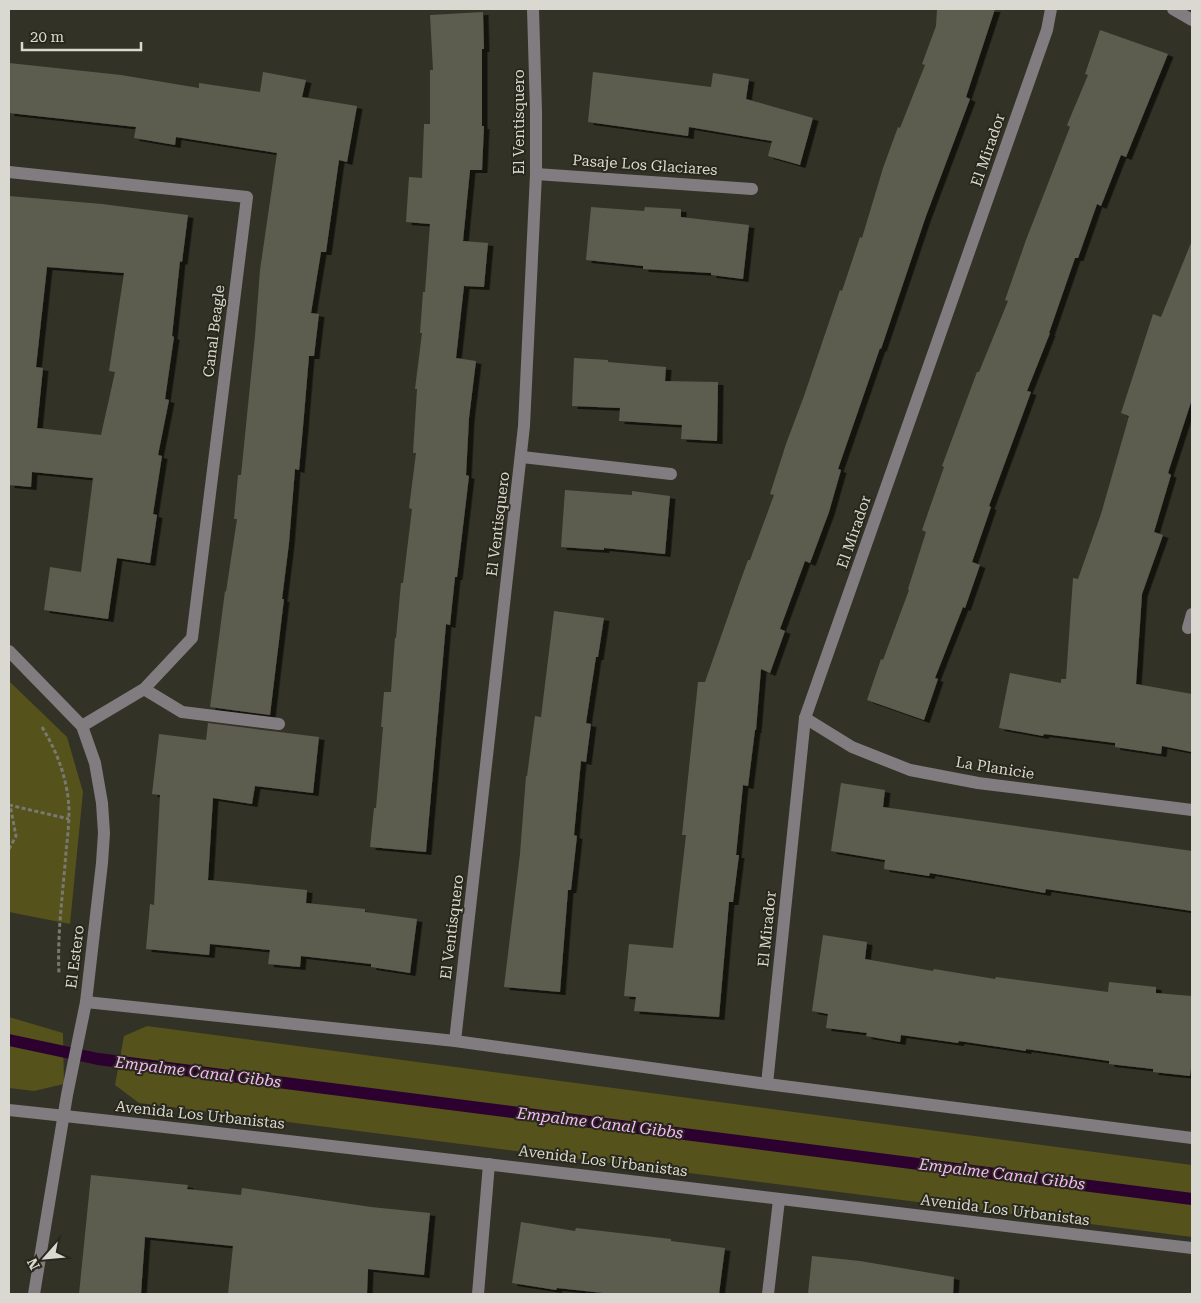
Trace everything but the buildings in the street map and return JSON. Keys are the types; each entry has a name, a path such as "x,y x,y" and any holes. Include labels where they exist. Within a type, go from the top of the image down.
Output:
{"street":[{"name":"El Ventisquero","path":"455,1041 522,457 536,174 533,9"},
{"name":"El Mirador","path":"767,1084 805,718 1047,30 1050,9"},
{"path":"1173,9 1192,20"},
{"name":"Canal Beagle","path":"9,172 247,196 192,638 144,689 82,726"},
{"name":"Pasaje Los Glaciares","path":"536,174 752,188"},
{"path":"522,457 670,474"},
{"path":"1188,628 1192,614"},
{"name":"El Estero","path":"9,651 82,726 95,763 102,803 104,833 86,1002 67,1095 34,1294"},
{"path":"144,689 182,712 280,724"},
{"name":"La Planicie","path":"805,718 852,747 910,770 978,783 1192,810"},
{"path":"86,1002 455,1041 767,1084 1192,1138"},
{"name":"Avenida Los Urbanistas","path":"9,1110 490,1164 1192,1248"},
{"path":"478,1294 490,1164"},
{"path":"768,1294 779,1200"}],"path":[{"path":"40,724 50,740 61,765 68,792 69,820 58,951 61,997 86,1002"},
{"path":"9,849 16,836 9,805 69,820"}],"shaded area":[{"path":"9,681 67,737 83,792 70,924 9,912"},
{"path":"9,1017 63,1033 64,1084 34,1091 9,1088"},
{"path":"147,1026 1192,1165 1192,1237 139,1103 115,1085 124,1036"}],"waterway":[{"name":"Empalme Canal Gibbs","path":"9,1040 98,1059 1192,1199"}]}
